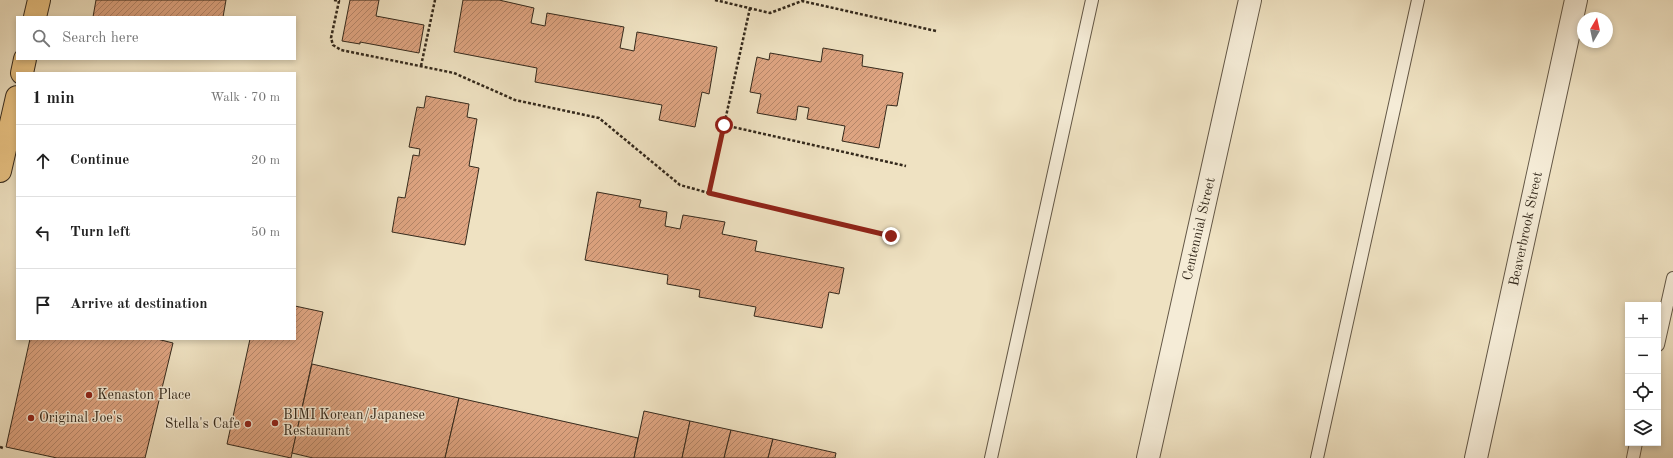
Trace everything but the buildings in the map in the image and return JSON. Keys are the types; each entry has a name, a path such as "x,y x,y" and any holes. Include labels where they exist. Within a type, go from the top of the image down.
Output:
{"main road":[{"path":"35,16 38,0"},
{"path":"22,72 25,60"},
{"path":"0,171 16,101"}],"street":[{"name":"Centennial Street","path":"1148,458 1250,0"},
{"name":"Beaverbrook Street","path":"1476,458 1576,0"}],"lane":[{"path":"991,458 1092,0"},
{"path":"1317,458 1418,0"},
{"path":"1660,338 1673,278"},
{"path":"1633,458 1635,446"}],"path":[{"path":"334,0 339,1 331,38 333,45 341,50 454,73 515,100 599,118 680,185 891,236"},
{"path":"421,66 435,0"},
{"path":"714,0 770,13 802,2 936,31"},
{"path":"709,193 750,8"},
{"path":"724,125 906,166"}],"place":[{"name":"Kenaston Place","path":"89,395"},
{"name":"Original Joe's","path":"31,418"},
{"name":"BIMI Korean/Japanese Restaurant","path":"275,423"},
{"name":"Stella's Cafe","path":"248,424"}],"route":[{"path":"724,125 709,193 891,236"}]}
